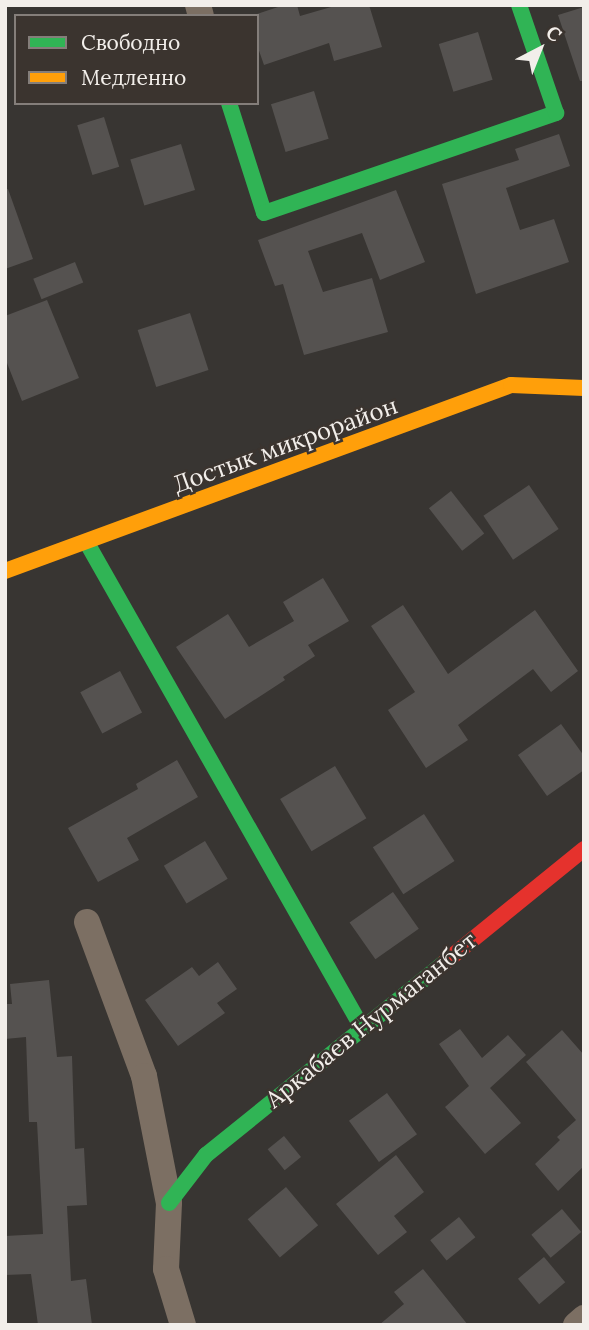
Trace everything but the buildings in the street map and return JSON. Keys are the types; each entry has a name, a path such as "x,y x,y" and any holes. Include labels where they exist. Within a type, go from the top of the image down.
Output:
{"street":[{"path":"230,105 264,214 556,113 519,5"},
{"name":"Достык микрорайон","path":"5,571 511,385 584,388"},
{"path":"87,542 361,1026"},
{"name":"Аркабаев Нурмаганбет","path":"169,1203 206,1155 361,1026 584,849"},
{"path":"87,922 145,1076 169,1203 166,1269 183,1325"},
{"path":"576,1325 584,1318"}],"traffic: fast":[{"path":"230,105 264,213 556,113 519,5"},
{"path":"87,543 361,1026"},
{"path":"169,1203 206,1155 445,962"}],"traffic: slow":[{"path":"5,571 511,385 584,388"}],"traffic: jam":[{"path":"445,962 584,849"}]}
